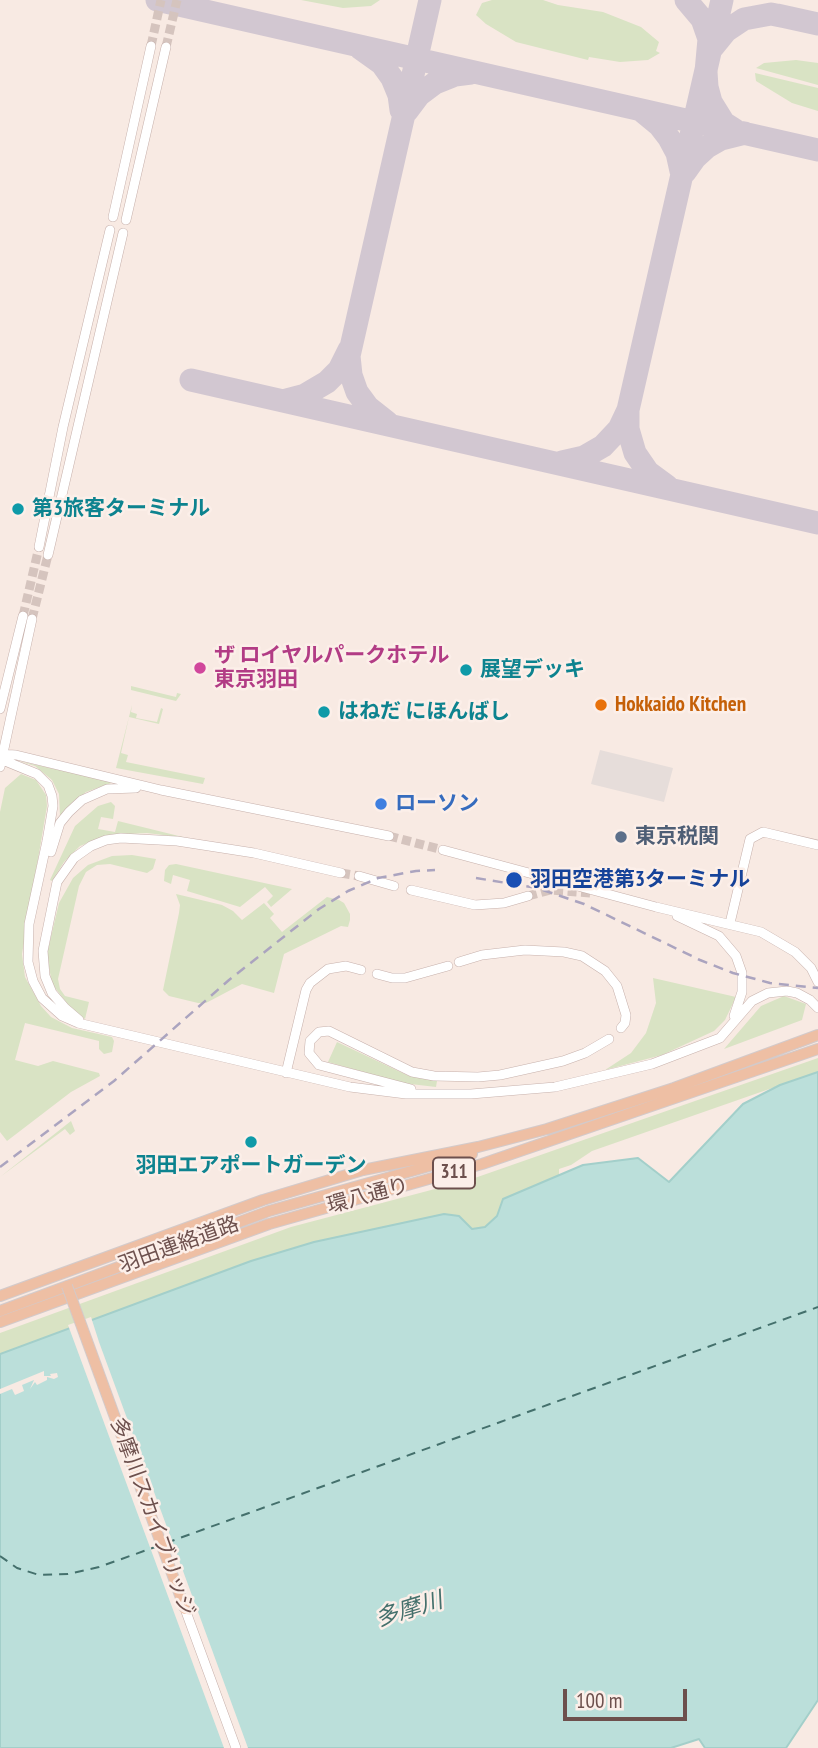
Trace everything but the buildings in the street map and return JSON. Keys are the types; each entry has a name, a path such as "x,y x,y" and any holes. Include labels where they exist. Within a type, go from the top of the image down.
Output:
{"main road":[{"name":"環八通り","path":"0,1296 263,1200 363,1170 515,1138 674,1088 818,1035"},
{"name":"環八通り","path":"0,1322 278,1221 482,1164 818,1049"},
{"path":"359,1185 459,1158 515,1138"},
{"path":"359,1185 482,1164"},
{"name":"羽田連絡道路","path":"0,1311 269,1211 359,1185"},
{"name":"多摩川スカイブリッジ","path":"67,1286 186,1609"}],"street":[{"path":"113,217 151,46"},
{"path":"126,220 166,47"},
{"path":"39,547 63,427 110,230"},
{"path":"48,555 123,233"},
{"path":"0,709 27,618 1,759"},
{"path":"1,759 389,836"},
{"path":"1,759 37,774 45,781 52,796 53,806 29,924 30,935"},
{"path":"161,790 127,787 107,789 82,800 69,812 54,836 27,953 30,971 43,998 62,1016 93,1027 286,1073 376,1091 494,1093 564,1086 652,1064 720,1038 752,1002 768,993 797,993 818,1008"},
{"path":"730,923 750,839 763,832 818,845"},
{"path":"93,1027 71,1014 57,999 47,981 43,961 44,940 57,882 74,858 86,849 114,838 177,841 254,853 341,873"},
{"path":"443,850 609,895 761,932 795,952 811,968 818,982"},
{"path":"359,877 394,886"},
{"path":"411,890 475,905 504,904 528,896"},
{"path":"591,893 609,895"},
{"path":"656,907 719,936 731,948 740,965 743,992 737,1010 727,1026 707,1043"},
{"path":"459,962 482,955 525,950 582,956 605,971 617,986 626,1015 621,1028"},
{"path":"377,974 405,978 448,966"},
{"path":"286,1073 306,989 310,983 328,969 346,967 361,970"},
{"path":"422,1093 319,1065 309,1053 310,1041 319,1032 329,1031 412,1072 445,1076 500,1075 563,1061 585,1053 609,1039"},
{"name":"多摩川スカイブリッジ","path":"186,1609 236,1748"}],"shaded area":[{"path":"600,750 673,768 664,802 591,784"}],"green space":[{"path":"301,0 380,0 371,6 343,8"},
{"path":"492,0 543,0 603,12 641,27 659,42 656,51 660,53 648,60 620,62 589,57 588,60 516,42 476,15 482,3"},
{"path":"796,60 818,63 818,85 756,68 764,63"},
{"path":"755,73 818,88 818,111 792,103 756,81"},
{"path":"131,686 176,697 177,693 181,694 176,701 131,690"},
{"path":"132,705 131,712 137,714 136,718 157,722 161,708 163,709 159,724 129,717 121,753 128,755 126,762 205,778 203,784 116,768"},
{"path":"18,761 114,782 86,792 60,816 59,794 52,780 35,766"},
{"path":"21,774 36,780 46,795 47,806 22,954 25,977 41,1006 51,1017 72,1028 112,1037 114,1041 112,1052 104,1054 99,1049 99,1041 25,1023 15,1060 38,1066 53,1061 99,1073 100,1076 71,1092 7,1141 0,1132 0,812 5,788"},
{"path":"111,802 115,806 113,819 101,817 98,829 115,832 118,821 187,838 147,833 108,835 80,846 64,862 52,881 50,880 75,826 98,806"},
{"path":"132,855 156,859 153,869 147,873 110,864 97,865 86,872 79,886 58,979 65,996 89,1002 85,1019 73,1011 52,984 48,949 59,903 73,878 88,865 112,856"},
{"path":"176,864 292,889 271,907 267,902 273,896 265,887 240,907 187,891 190,880 173,875 171,884 164,881 165,870 169,865"},
{"path":"176,894 222,905 242,920 264,903 274,914 270,918 282,932 327,897 344,903 350,920 348,927 341,926 284,954 274,993 242,984 206,1003 198,1003 169,996 163,990 179,913 180,905"},
{"path":"653,978 736,997 725,1020 714,1031 662,1055 605,1070 631,1053 646,1033 656,1003"},
{"path":"784,996 806,1004 802,1020 724,1049 761,1006"},
{"path":"337,1042 409,1076 437,1081 436,1087 402,1083 328,1062"},
{"path":"818,1058 818,1072 592,1151 571,1165 559,1169 559,1176 503,1199 497,1216 485,1227 472,1229 459,1216 444,1214 314,1242 251,1261 0,1354 0,1333 291,1227 469,1180"},
{"path":"71,1121 75,1131 70,1135 65,1129 0,1177"}],"water":[{"name":"多摩川","path":"818,1072 818,1700 786,1748 705,1748 699,1739 671,1748 0,1748 0,1354 251,1261 314,1242 444,1214 459,1216 472,1229 485,1227 497,1216 503,1199 583,1165 638,1158 669,1182 743,1104 780,1085"}],"pier":[{"path":"91,1317 248,1748 224,1748 68,1325"},
{"path":"44,1371 44,1376 57,1373 58,1377 47,1377 47,1380 37,1385 35,1382 30,1389 34,1380 22,1385 24,1391 15,1395 12,1389 0,1394 0,1389"}],"ferry route":[{"path":"166,1543 818,1307"},
{"path":"0,1556 17,1568 39,1575 68,1574 99,1567 158,1546"}],"taxiway":[{"path":"157,0 818,150"},
{"path":"387,422 368,407 357,392 351,375 349,356 430,0"},
{"path":"686,0 702,19 709,39 706,72 711,102 724,123 735,130"},
{"path":"562,462 584,457 603,446 619,429 628,410 722,0"},
{"path":"713,47 726,31 744,19 771,14 791,18"},
{"path":"777,15 818,24"},
{"path":"361,49 382,64 392,78 399,95 401,110"},
{"path":"407,111 419,95 435,83 455,75 471,73"},
{"path":"642,111 659,125 669,138 677,153 681,171"},
{"path":"685,172 707,147 721,139 745,133"},
{"path":"286,400 305,395 327,382 339,370 349,350"},
{"path":"191,380 818,523"},
{"path":"628,410 628,429 635,453 648,472 667,486"}],"tunnel":[{"path":"151,46 161,0"},
{"path":"166,47 177,0"},
{"path":"23,616 39,547"},
{"path":"32,619 48,555"},
{"path":"389,836 443,850"},
{"path":"341,873 359,876"},
{"path":"528,896 550,890 591,893"}],"railway":[{"path":"0,1167 114,1081 229,980 319,909 348,891 378,878 435,870"},
{"path":"476,878 537,888 584,904 733,973 770,983 818,988"}],"place":[{"name":"第3旅客ターミナル","path":"18,509"},
{"name":"ザ ロイヤルパークホテル 東京羽田","path":"200,668"},
{"name":"展望デッキ","path":"466,670"},
{"name":"Hokkaido Kitchen","path":"601,705"},
{"name":"はねだ にほんばし","path":"324,712"},
{"name":"ローソン","path":"381,804"},
{"name":"東京税関","path":"621,837"},
{"name":"羽田空港第3ターミナル","path":"514,880"},
{"name":"羽田エアポートガーデン","path":"251,1142"}]}
